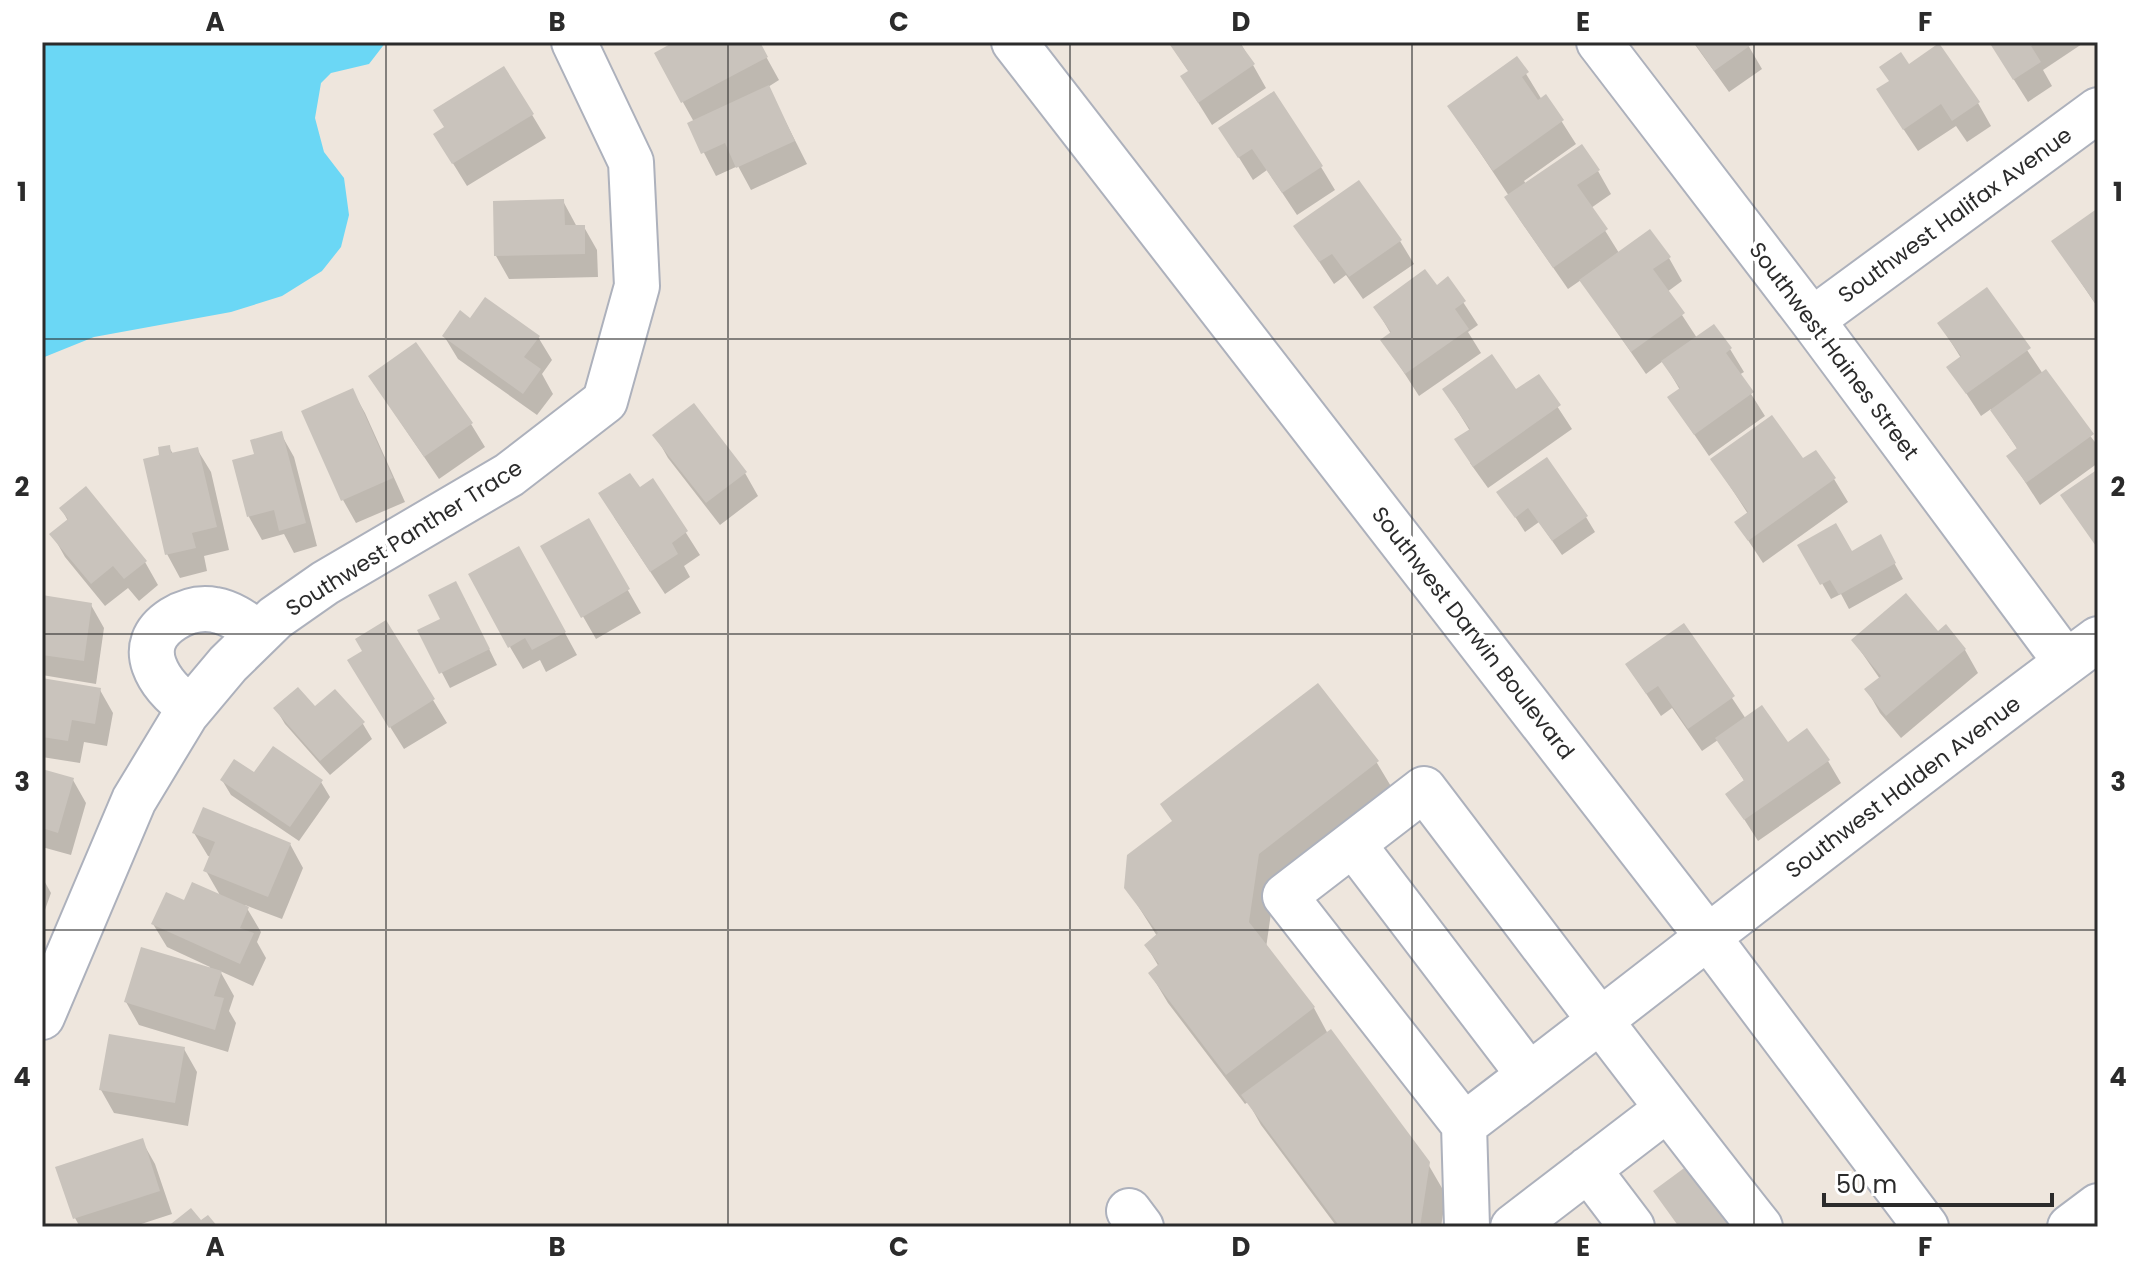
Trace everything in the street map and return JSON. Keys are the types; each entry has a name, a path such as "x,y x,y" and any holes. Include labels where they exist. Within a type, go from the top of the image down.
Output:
{"street":[{"name":"Southwest Panther Trace","path":"42,1017 134,800 191,708 228,664 275,618 325,583 509,475 605,401 637,286 631,162 574,42"},
{"name":"Southwest Darwin Boulevard","path":"1014,42 1708,937 1926,1227"},
{"name":"Southwest Haines Street","path":"1599,42 1812,320 2082,650"},
{"name":"Southwest Halifax Avenue","path":"1812,320 2098,110"},
{"path":"191,708 178,699 161,679 151,658 150,644 161,628 175,617 194,609 216,610 259,633"},
{"name":"Southwest Halden Avenue","path":"1464,1125 2082,650"},
{"path":"1467,1227 1464,1125 1285,896 1424,789 1760,1227"},
{"path":"1353,844 1529,1075"},
{"path":"1513,1227 1667,1109"},
{"path":"1588,1169 1632,1227"},
{"path":"2070,1227 2098,1206"}],"water":[{"path":"42,42 386,42 369,64 331,73 321,83 315,118 324,152 344,178 349,215 341,247 322,271 282,296 231,312 94,337 42,358"}],"building":[{"path":"674,42 760,42 768,57 681,103 654,53"},
{"path":"1168,42 1239,42 1255,64 1198,103 1180,76 1188,71"},
{"path":"1694,42 1749,42 1751,45 1714,71"},
{"path":"1989,42 2037,42 2031,46 2041,62 2013,80"},
{"path":"1939,43 1980,102 1952,121 1941,104 1903,130 1876,89 1889,81 1879,67 1901,52 1909,64"},
{"path":"1517,56 1529,72 1522,77 1538,100 1546,94 1564,120 1493,171 1447,106"},
{"path":"504,66 534,114 452,164 433,134 444,127 433,110"},
{"path":"769,85 795,141 736,168 725,143 701,154 687,123"},
{"path":"1274,91 1323,166 1282,193 1252,149 1238,158 1218,128"},
{"path":"1582,144 1600,170 1577,185 1608,229 1553,268 1504,197"},
{"path":"1359,180 1402,240 1349,277 1332,254 1319,262 1293,226"},
{"path":"564,199 565,225 585,225 585,254 494,256 493,201"},
{"path":"2098,208 2098,307 2051,241"},
{"path":"1650,229 1671,257 1653,269 1685,313 1631,352 1579,280"},
{"path":"1425,269 1437,285 1448,276 1466,301 1455,309 1469,329 1405,374 1380,340 1391,332 1373,307"},
{"path":"1987,287 2031,348 1966,394 1946,367 1961,356 1937,323"},
{"path":"485,297 540,336 524,357 541,369 523,394 442,336 460,310 470,318"},
{"path":"1714,324 1732,348 1726,353 1754,392 1694,435 1667,397 1680,388 1661,361"},
{"path":"416,342 473,423 424,457 368,376"},
{"path":"1492,354 1516,389 1539,374 1561,405 1473,467 1454,439 1470,429 1442,389"},
{"path":"2046,369 2094,434 2026,483 2006,456 2017,448 1990,410"},
{"path":"353,388 393,478 341,501 301,411"},
{"path":"694,403 747,472 706,503 652,435"},
{"path":"1772,415 1803,458 1816,450 1836,478 1748,541 1734,522 1748,512 1710,459"},
{"path":"282,431 306,523 279,531 274,510 247,517 232,460 254,454 250,440"},
{"path":"170,445 171,453 198,447 217,527 192,533 196,548 165,555 143,459 159,455 158,447"},
{"path":"1547,457 1588,516 1552,541 1528,508 1515,518 1496,492"},
{"path":"2098,469 2098,549 2060,495"},
{"path":"630,473 640,487 653,478 688,531 672,543 678,554 650,572 598,493"},
{"path":"86,486 147,561 124,579 113,566 91,584 49,534 68,519 59,508"},
{"path":"589,518 630,589 581,618 540,546"},
{"path":"1836,523 1852,551 1881,534 1896,563 1839,595 1830,580 1820,585 1797,545"},
{"path":"519,546 566,632 532,650 525,638 508,648 468,574"},
{"path":"456,581 490,649 439,674 417,630 440,619 428,595"},
{"path":"1906,593 1938,631 1946,624 1966,649 1886,716 1864,689 1881,676 1851,640"},
{"path":"42,595 92,603 84,661 42,655"},
{"path":"386,620 435,699 389,728 347,660 362,651 355,639"},
{"path":"1684,623 1735,696 1688,729 1658,686 1646,694 1625,664"},
{"path":"42,678 101,688 95,724 72,720 68,741 42,737"},
{"path":"1318,683 1379,761 1259,854 1249,922 1315,1007 1226,1075 1148,973 1159,964 1144,945 1158,933 1124,888 1127,855 1172,821 1160,804"},
{"path":"298,687 315,706 335,689 365,722 320,761 273,708"},
{"path":"1762,705 1788,742 1807,728 1830,760 1744,820 1725,794 1744,780 1715,738"},
{"path":"273,746 323,780 290,827 220,780 234,759 254,772"},
{"path":"42,769 74,778 58,833 42,828"},
{"path":"203,807 291,843 268,897 203,871 215,842 192,833"},
{"path":"192,882 249,907 240,928 254,933 240,964 151,924 166,892 184,900"},
{"path":"141,947 222,971 214,996 224,998 215,1030 124,1002"},
{"path":"1331,1029 1430,1162 1420,1227 1340,1227 1241,1095"},
{"path":"109,1034 185,1047 175,1103 99,1090"},
{"path":"143,1138 160,1191 73,1219 55,1167"},
{"path":"1691,1163 1741,1227 1679,1227 1653,1191"},
{"path":"191,1208 201,1220 208,1215 218,1227 167,1227"}]}
